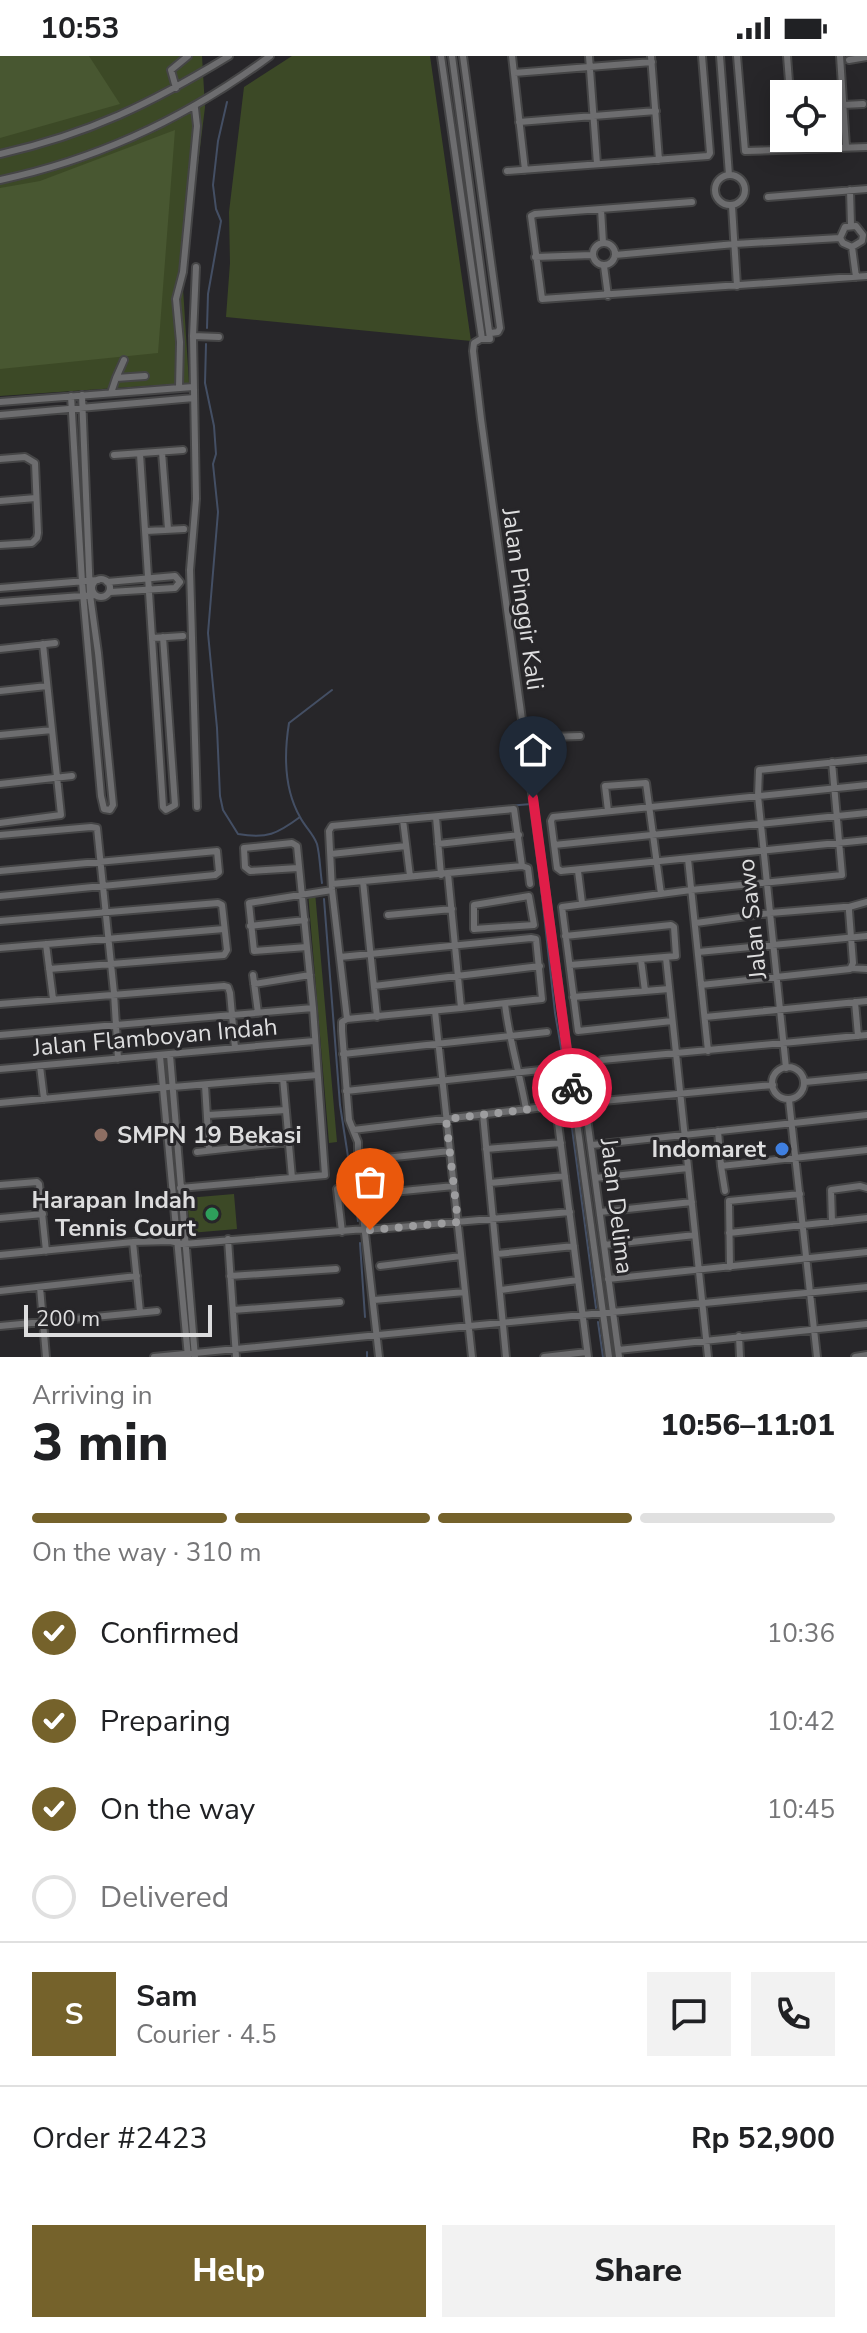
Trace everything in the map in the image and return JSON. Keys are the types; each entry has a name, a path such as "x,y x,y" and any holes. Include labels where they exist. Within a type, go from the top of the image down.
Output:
{"street":[{"path":"176,88 171,70 188,56"},
{"path":"0,154 81,132 138,109 229,56"},
{"path":"0,180 86,157 146,133 213,97 270,56"},
{"path":"441,56 482,339 490,339 452,56"},
{"path":"463,56 500,328 498,332 491,333"},
{"path":"512,56 525,170"},
{"path":"589,56 597,164"},
{"path":"507,171 710,155 702,56"},
{"path":"720,56 729,175"},
{"path":"737,56 745,151 770,150"},
{"path":"787,56 789,80"},
{"path":"840,56 841,80"},
{"path":"849,60 867,57"},
{"path":"514,73 652,59 659,160"},
{"path":"842,96 846,146"},
{"path":"843,105 863,104"},
{"path":"179,388 180,342 176,299 183,272 197,126 195,108"},
{"path":"519,122 656,111"},
{"path":"842,146 867,147"},
{"path":"729,175 743,182 745,189 744,197 732,206 724,204 715,192 716,184 729,175"},
{"path":"768,197 867,189"},
{"path":"850,190 851,225"},
{"path":"692,202 531,216 542,299 867,276"},
{"path":"732,206 737,286"},
{"path":"601,209 603,243"},
{"path":"851,225 865,235 852,247 840,238 845,227 851,225"},
{"path":"615,255 840,238"},
{"path":"603,243 613,248 615,255 610,264 604,266 594,261 592,255 597,245 603,243"},
{"path":"852,247 856,277"},
{"path":"535,257 592,255"},
{"path":"604,266 608,296"},
{"path":"196,267 193,336 196,482 190,578 197,807"},
{"path":"193,336 219,337"},
{"name":"Jalan Pinggir Kali","path":"479,340 474,343 473,351 527,757 566,1105"},
{"path":"111,393 124,360"},
{"path":"116,378 145,376"},
{"path":"0,402 193,387"},
{"path":"82,395 86,582"},
{"path":"71,396 86,582 90,595 113,805 110,810 104,809 101,796 90,595 98,580"},
{"path":"0,415 194,398"},
{"path":"114,455 183,450"},
{"path":"162,452 168,529"},
{"path":"140,454 163,807 166,810 173,809 175,804 163,637"},
{"path":"0,459 25,457 33,460 38,533 35,541 0,545"},
{"path":"0,501 36,498"},
{"path":"146,531 184,529"},
{"path":"0,588 175,576 180,582 175,588 110,592 103,597 90,595 0,602"},
{"path":"129,580 130,591"},
{"path":"107,582 110,592"},
{"path":"152,638 183,636"},
{"path":"0,649 55,643"},
{"path":"0,823 61,816 43,644"},
{"path":"0,691 47,686"},
{"path":"0,735 52,730"},
{"path":"527,757 550,737 580,736"},
{"path":"672,1021 578,1031 562,908 582,903 842,875 832,762 867,759"},
{"name":"Jalan Sawo","path":"786,1068 758,773 762,769 832,762"},
{"path":"0,784 72,776"},
{"path":"608,811 605,786 646,783 661,894"},
{"path":"867,785 553,817 551,821 558,870 578,871 867,840"},
{"path":"347,1019 330,888 330,827 514,809 522,866"},
{"path":"554,845 867,813"},
{"path":"436,817 438,844 452,909 461,1008"},
{"path":"403,820 410,876"},
{"path":"0,835 93,826 98,831 118,1059"},
{"path":"438,844 519,835"},
{"path":"180,1188 325,1175 313,1008 305,920 295,844 244,848 248,870 298,868"},
{"path":"331,854 406,846"},
{"path":"0,871 217,851 218,875 0,896"},
{"path":"688,859 708,1051"},
{"path":"307,947 254,950 248,905 254,901 363,881 522,866 528,868 530,884"},
{"path":"578,871 582,903"},
{"path":"363,881 377,1017"},
{"path":"529,896 535,921 531,926 475,929 473,918 474,905 529,896"},
{"path":"696,923 849,907 867,902"},
{"path":"0,921 218,903 223,909 227,950 221,956 49,969"},
{"path":"849,907 851,968"},
{"path":"388,915 452,909"},
{"path":"453,920 473,918"},
{"path":"250,926 305,920"},
{"path":"565,936 673,925 677,955 570,965"},
{"path":"0,948 224,929"},
{"path":"698,952 867,936"},
{"path":"340,957 533,938 540,966 542,999 347,1019 342,1022 346,1091 358,1142 379,1357"},
{"path":"46,944 53,999"},
{"path":"666,958 708,1357"},
{"path":"641,960 645,991"},
{"path":"374,986 540,966"},
{"path":"701,985 851,968 867,969"},
{"path":"253,975 258,1013"},
{"path":"254,984 310,975"},
{"path":"0,1004 224,986 229,989 235,1048"},
{"path":"573,997 669,989"},
{"path":"705,1017 867,1001"},
{"path":"855,1002 858,1036"},
{"path":"505,1004 508,1037 520,1073 526,1109"},
{"path":"0,1035 313,1008"},
{"path":"435,1011 472,1357"},
{"path":"343,1054 547,1032"},
{"path":"602,1060 867,1035"},
{"name":"Jalan Flamboyan Indah","path":"0,1069 314,1041"},
{"path":"170,1055 191,1356"},
{"path":"160,1056 176,1242 191,1356"},
{"path":"40,1066 44,1099"},
{"path":"786,1068 796,1069 805,1082 799,1095 789,1100 780,1097 773,1085 776,1074 786,1068"},
{"path":"346,1091 550,1069"},
{"path":"0,1103 317,1075"},
{"path":"805,1082 867,1076"},
{"path":"283,1078 292,1178"},
{"path":"205,1085 209,1150"},
{"path":"353,1130 526,1109 773,1085"},
{"path":"789,1100 817,1357"},
{"name":"Jalan Delima","path":"585,1103 608,1279 602,1314"},
{"path":"544,1357 587,1355 561,1143 566,1105"},
{"path":"566,1105 609,1357"},
{"path":"208,1115 286,1110"},
{"path":"483,1114 506,1357"},
{"path":"592,1145 866,1115 867,1125"},
{"path":"718,1131 725,1191"},
{"path":"197,1152 289,1142"},
{"path":"486,1149 561,1143"},
{"path":"721,1166 867,1150"},
{"path":"358,1161 450,1151"},
{"path":"595,1178 688,1168"},
{"path":"490,1183 565,1176"},
{"path":"0,1185 37,1182 46,1251"},
{"path":"362,1195 454,1186"},
{"path":"832,1222 831,1190 867,1188"},
{"path":"337,1189 346,1231"},
{"path":"730,1267 729,1201 800,1194"},
{"path":"600,1212 692,1202"},
{"path":"0,1255 133,1242 184,1244 570,1212"},
{"path":"0,1218 43,1214"},
{"path":"729,1233 867,1218"},
{"path":"604,1245 695,1235"},
{"path":"228,1239 236,1354"},
{"path":"133,1242 140,1312"},
{"path":"497,1254 574,1246"},
{"path":"608,1279 867,1252"},
{"path":"380,1266 461,1256"},
{"path":"230,1276 336,1269"},
{"path":"0,1291 137,1276"},
{"path":"501,1290 578,1280"},
{"path":"40,1287 46,1357"},
{"path":"154,1357 236,1354 356,1338 867,1287"},
{"path":"374,1300 465,1292"},
{"path":"233,1310 340,1302"},
{"path":"0,1326 157,1311"},
{"path":"602,1314 618,1353 706,1339 867,1324"},
{"path":"739,1336 740,1357"},
{"path":"855,1357 867,1355"}],"green space":[{"path":"0,56 202,56 205,107 183,288 189,383 0,396"},
{"path":"0,56 89,56 120,104 0,138"},
{"path":"292,56 430,56 471,341 226,317 230,263 229,212 244,87"},
{"path":"175,130 158,353 0,369 0,188 40,181"},
{"path":"308,892 315,892 337,1142 329,1143"},
{"name":"Harapan Indah Tennis Court","path":"234,1194 237,1229 190,1233 187,1198"}],"waterway":[{"path":"207,328 208,294 221,221 213,185 227,102"},
{"path":"206,344 205,383 214,426 216,454 213,464 218,512 208,633 220,796 223,810 238,834 271,834 300,817"},
{"path":"322,883 317,844 291,795 286,747 289,723 332,690"},
{"path":"440,812 531,804"},
{"path":"360,820 427,813"},
{"path":"535,834 555,1013 569,1094"},
{"path":"324,899 340,1105 358,1221"},
{"path":"570,1113 596,1308"},
{"path":"360,1243 365,1317"},
{"path":"598,1322 603,1357"},
{"path":"367,1352 367,1357"}],"way so far":[{"path":"370,1230 458,1222 446,1119 575,1104 572,1088"}],"place":[{"name":"SMPN 19 Bekasi","path":"101,1135"},
{"name":"Indomaret","path":"782,1149"},
{"name":"Harapan Indah Tennis Court","path":"212,1214"}],"route":[{"path":"533,798 572,1088"}]}
